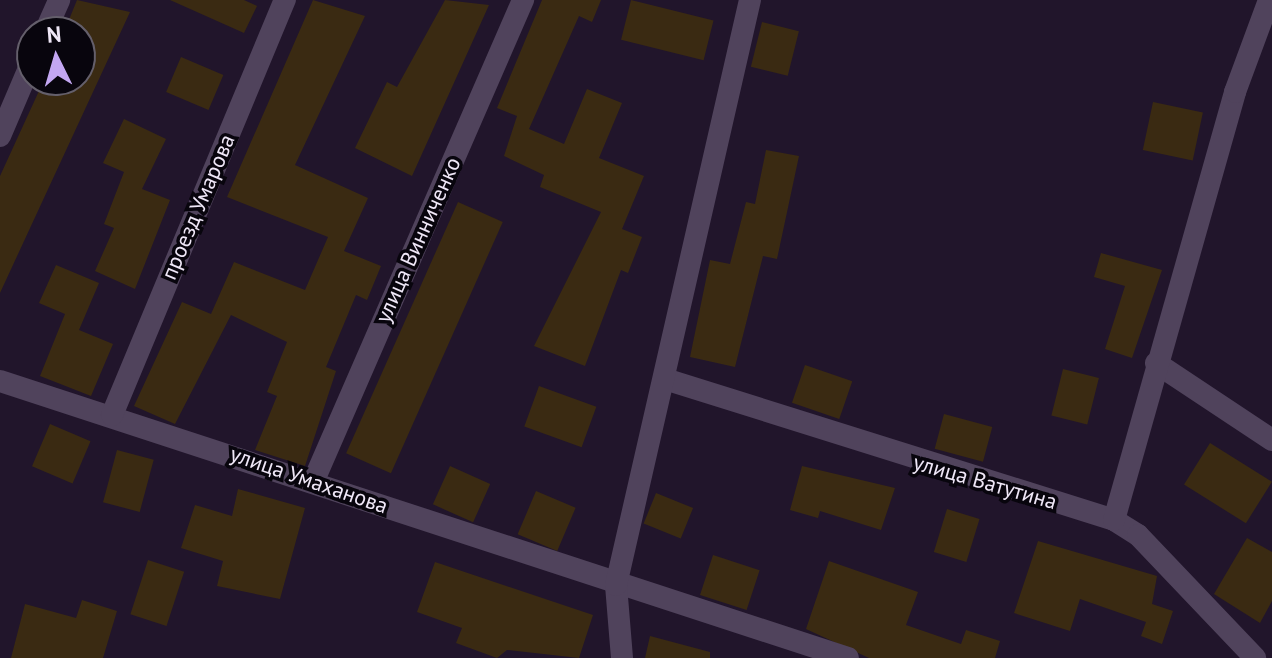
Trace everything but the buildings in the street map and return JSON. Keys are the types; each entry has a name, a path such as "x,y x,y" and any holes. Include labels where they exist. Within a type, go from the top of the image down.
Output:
{"street":[{"name":"проезд Умарова","path":"112,415 285,0"},
{"name":"улица Винниченко","path":"314,480 523,0"},
{"path":"1114,520 1156,363 1269,0"},
{"path":"622,658 616,585 668,380 745,2"},
{"path":"0,136 17,96"},
{"path":"1156,363 1272,440"},
{"name":"улица Ватутина","path":"668,380 1114,520 1138,535 1255,658"},
{"name":"улица Умаханова","path":"0,381 314,480 616,585 848,658"}]}
